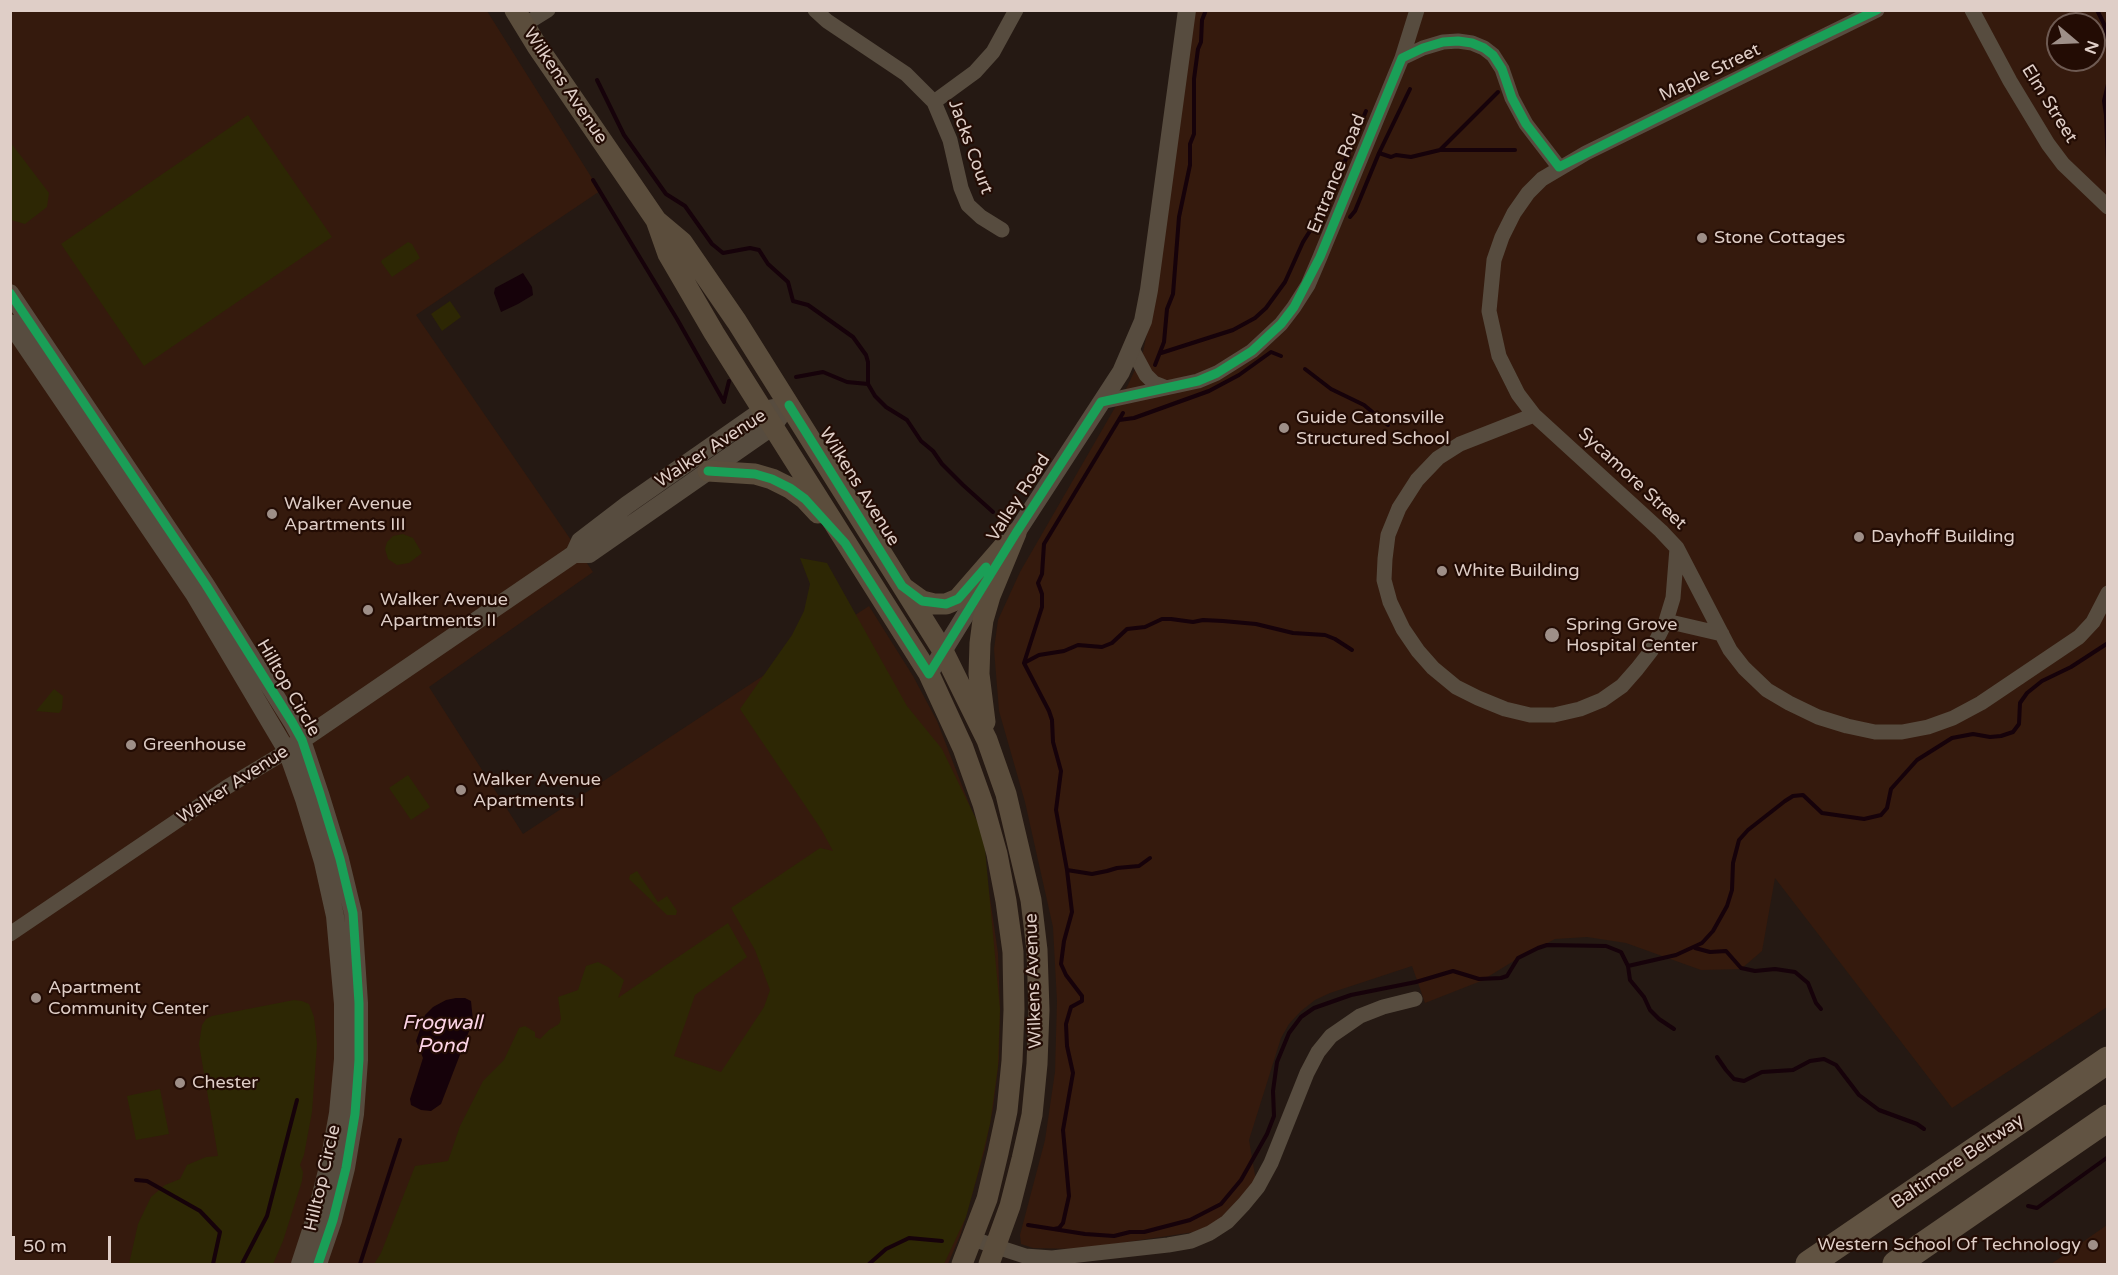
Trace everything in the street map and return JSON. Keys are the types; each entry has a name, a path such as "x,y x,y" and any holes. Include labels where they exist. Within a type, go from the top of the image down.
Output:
{"highway":[{"name":"Baltimore Beltway","path":"1809,1264 2108,1060"},
{"path":"1896,1264 2108,1118"}],"main road":[{"name":"Wilkens Avenue","path":"520,18 656,220 668,254 714,333 929,674 963,748 983,804 1004,889 1012,952 1014,1010 1012,1061 1007,1111 987,1199 962,1264"},
{"name":"Wilkens Avenue","path":"656,220 682,242 737,322 943,651 987,740 1006,794 1031,900 1037,950 1039,1010 1032,1115 1010,1206 993,1256"},
{"path":"708,471 755,474 790,488 805,499 845,543"},
{"path":"902,586 922,601 934,604 945,604 958,599 1016,533"},
{"path":"987,740 979,674 983,620 990,596 1016,533"}],"street":[{"path":"520,18 548,10"},
{"name":"Jacks Court","path":"816,10 827,21 906,74 934,102 950,140 961,188 968,205 1002,231"},
{"path":"934,102 975,72 993,52 1016,10"},
{"name":"Valley Road","path":"929,674 1016,533 1121,372 1143,321 1187,10"},
{"name":"Entrance Road","path":"1101,402 1198,381 1236,362 1266,339 1294,307 1320,257 1402,58 1417,10"},
{"name":"Maple Street","path":"1559,167 1877,10"},
{"name":"Elm Street","path":"1972,10 2010,81 2048,144 2063,164 2108,207"},
{"path":"1402,58 1422,48 1443,42 1458,41 1484,48 1493,55 1502,69 1512,98 1526,124 1559,167"},
{"name":"Sycamore Street","path":"1559,167 1535,186 1514,213 1494,260 1489,310 1499,356 1518,394 1534,415 1677,548 1730,650 1744,668 1767,690 1818,717 1847,726 1875,732 1902,732 1928,728 1981,703 2079,637 2093,622 2108,593"},
{"name":"Hilltop Circle","path":"10,293 206,585 292,722 304,799 323,862 335,916 343,1004 343,1059 338,1113 321,1194 300,1264"},
{"name":"Hilltop Circle","path":"10,323 294,746 340,859 352,913 359,1004 359,1060 355,1114 346,1168 333,1220 318,1264"},
{"path":"1132,349 1146,375 1154,383 1164,387"},
{"name":"Walker Avenue","path":"10,934 227,787 294,746 574,554 580,541 589,533 789,405"},
{"path":"1534,415 1460,444 1438,458 1417,480 1399,508 1388,535 1384,559 1384,580 1390,602 1403,629 1433,668 1456,687 1505,709 1530,715 1554,715 1580,709 1602,700 1622,686 1651,651 1666,621 1673,598 1677,548"},
{"name":"Walker Avenue","path":"574,554 589,554 708,471 768,418"},
{"path":"1666,621 1722,634"},
{"path":"973,1239 993,1256 1052,1258 1168,1245 1191,1241 1210,1233 1227,1222 1258,1187 1307,1073 1318,1052 1331,1036 1360,1016 1414,999"}],"shaded area":[{"path":"10,11 487,11 600,191 416,315 593,572 429,687 523,834 869,606 913,676 937,721 970,806 984,857 998,953 999,1060 993,1108 985,1149 972,1195 961,1233 948,1264 11,1264"},
{"name":"Spring Grove Hospital Center","path":"1195,11 2107,11 2107,1007 1952,1108 1775,878 1762,951 1741,969 1701,970 1626,943 1587,937 1555,939 1481,981 1425,1003 1412,966 1315,1000 1289,1024 1281,1038 1249,1140 1256,1181 1216,1223 1194,1232 1081,1249 1033,1248 1021,1244 1020,1235 1045,1140 1055,1072 1057,1001 1053,927 1025,802 999,711 994,649 998,620 1020,572 1128,385 1143,352 1154,301"},
{"path":"248,115 332,237 144,366 61,244"},
{"path":"11,143 49,193 47,207 25,224 11,220"},
{"path":"408,242 412,244 420,258 392,277 381,262"},
{"path":"450,301 461,317 442,331 431,314"},
{"path":"403,534 413,538 422,553 409,563 397,565 388,559 385,549 387,542 393,536"},
{"path":"800,558 827,563 907,706 942,749 978,823 985,849 1000,1009 998,1066 990,1124 966,1217 944,1264 374,1264 381,1253 415,1166 448,1161 460,1126 483,1081 504,1060 519,1028 525,1026 535,1032 535,1037 540,1039 559,1024 561,1019 558,997 578,990 586,966 598,962 624,980 618,998 728,923 747,957 695,995 674,1056 721,1072 764,1007 770,990 755,950 731,908 820,848 833,851 821,829 740,709 792,635 804,611 810,584"},
{"path":"54,689 63,696 62,709 59,713 36,711"},
{"path":"408,775 430,807 411,820 389,788"},
{"path":"637,871 658,902 667,896 677,911 676,915 667,915 629,879 630,875"},
{"path":"294,1000 309,1004 314,1017 317,1044 312,1112 300,1165 303,1172 302,1181 283,1241 273,1264 129,1264 138,1224 151,1197 165,1185 180,1179 187,1165 206,1157 218,1156 199,1044 202,1025 212,1016"},
{"path":"160,1089 169,1134 136,1140 127,1096"},
{"name":"Western School Of Technology","path":"2107,1225 2107,1264 2051,1264"}],"water":[{"path":"523,273 532,287 533,295 501,312 494,293 495,288"},
{"name":"Frogwall Pond","path":"456,998 471,1001 473,1021 441,1104 431,1111 421,1110 411,1105 410,1099 423,1058 416,1041 425,1015 433,1007"}],"waterway":[{"path":"1155,365 1164,342 1167,309 1173,294 1179,217 1190,165 1190,144 1194,134 1194,79 1201,42 1202,20 1206,10"},
{"path":"2097,10 2104,24 2108,46"},
{"path":"597,80 624,135 666,194 685,206 712,244 723,253 750,248 759,250 768,264 788,282 793,301 808,305 853,337 866,355 868,384 875,396 886,407 907,420 921,441 933,451 942,464 993,512"},
{"path":"2108,84 2104,101 2108,162"},
{"path":"1350,217 1355,211 1379,153 1410,89"},
{"path":"1440,150 1498,92"},
{"path":"1161,353 1233,330 1255,318 1266,308 1285,282 1303,242 1327,204 1366,111"},
{"path":"1379,153 1391,157 1396,155 1411,157 1440,150 1515,150"},
{"path":"593,180 724,402"},
{"path":"1119,420 1134,418 1209,391 1239,375 1271,352 1281,356"},
{"path":"1305,369 1331,389 1364,405 1388,425"},
{"path":"796,377 823,372 847,382 868,384"},
{"path":"724,401 729,381"},
{"path":"1054,1229 1059,1228 1063,1223 1069,1196 1063,1130 1073,1073 1067,1046 1066,1024 1071,1007 1082,1001 1082,996 1066,975 1061,964 1064,941 1072,912 1056,810 1061,771 1053,742 1052,720 1049,711 1024,663 1042,607 1042,594 1038,583 1042,574 1044,544 1123,413"},
{"path":"1024,663 1039,655 1064,651 1078,645 1102,647 1112,643 1127,629 1145,627 1162,619 1256,624 1293,633 1325,635 1352,650"},
{"path":"1628,966 1676,955 1702,943 1713,931 1727,906 1732,890 1733,863 1739,840 1748,830 1785,801 1793,796 1803,795 1822,813 1864,819 1881,815 1887,808 1891,789 1917,760 1952,738 1973,734 2001,736 2013,732 2019,724 2020,703 2027,693 2042,681 2071,667 2108,643"},
{"path":"1067,870 1092,874 1139,866 1150,858"},
{"path":"1028,1225 1114,1236 1130,1232 1144,1232 1190,1220 1221,1204 1241,1180 1267,1134 1274,1116 1273,1091 1277,1062 1289,1033 1301,1017 1314,1008 1351,995 1416,982 1453,971 1479,979 1501,978 1507,976 1518,958 1547,945 1606,946 1621,952 1628,966 1630,980 1644,997 1650,1010 1674,1029"},
{"path":"1695,948 1710,952 1726,951 1741,968 1755,971 1775,969 1795,972 1808,983 1821,1009"},
{"path":"1717,1057 1734,1079 1744,1081 1762,1072 1793,1070 1810,1061 1824,1059 1836,1065 1859,1095 1879,1110 1917,1124 1924,1129"},
{"path":"242,1264 267,1216 297,1100"},
{"path":"360,1264 400,1140"},
{"path":"2028,1206 2037,1208 2108,1157"},
{"path":"136,1180 147,1181 200,1211 220,1232 213,1264"},
{"path":"869,1264 886,1249 909,1238 942,1241"}],"cycle path":[{"path":"708,471 755,474 772,479 805,499 845,543 929,674 1016,533 1101,402 1198,381 1217,373 1252,351 1281,324 1294,307 1320,257 1402,58 1443,42 1472,43 1484,48 1493,55 1502,69 1512,98 1526,124 1559,167 1877,10"},
{"path":"10,293 206,585 292,722 302,740 320,794 340,859 353,913 359,1003 359,1060 355,1114 346,1168 333,1220 318,1264"},
{"path":"789,405 902,586 922,601 946,604 958,599 986,567"}],"place":[{"name":"Stone Cottages","path":"1702,238"},
{"name":"Guide Catonsville Structured School","path":"1284,428"},
{"name":"Walker Avenue Apartments III","path":"272,514"},
{"name":"Dayhoff Building","path":"1859,537"},
{"name":"White Building","path":"1442,571"},
{"name":"Walker Avenue Apartments II","path":"368,610"},
{"name":"Spring Grove Hospital Center","path":"1552,635"},
{"name":"Greenhouse","path":"131,745"},
{"name":"Walker Avenue Apartments I","path":"461,790"},
{"name":"Apartment Community Center","path":"36,998"},
{"name":"Chester","path":"180,1083"},
{"name":"Western School Of Technology","path":"2093,1245"}]}
